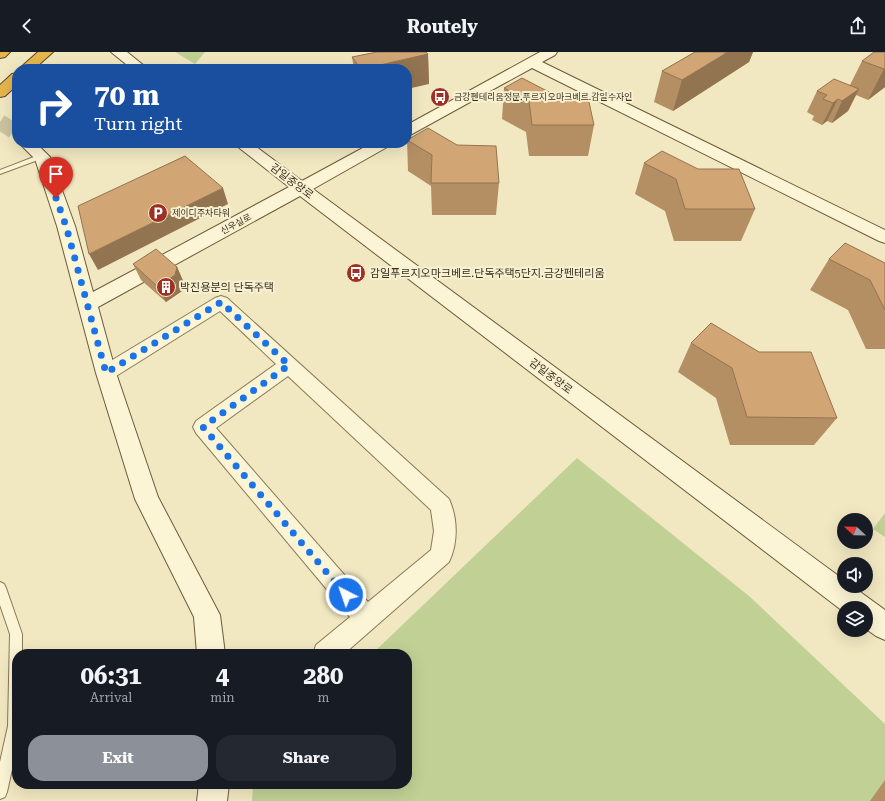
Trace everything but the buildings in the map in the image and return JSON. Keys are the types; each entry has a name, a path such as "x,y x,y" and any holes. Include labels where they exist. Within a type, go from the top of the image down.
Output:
{"highway":[{"path":"32,64 46,52"},
{"path":"0,93 12,82"}],"street":[{"path":"118,52 134,64"},
{"path":"412,127 550,52"},
{"path":"531,62 885,237"},
{"name":"감일중앙로","path":"248,148 851,601"},
{"name":"신우실로","path":"87,304 375,148"},
{"path":"35,150 66,226 106,373 147,499 207,616 210,649"},
{"path":"106,373 221,302 441,506 445,531 440,556 331,649"},
{"path":"289,365 203,427 367,619"},
{"path":"873,618 885,627"},
{"path":"212,801 213,789"}],"lane":[{"path":"0,172 35,150"},
{"path":"0,588 16,634 16,649"},
{"path":"0,792 12,739"}],"green space":[{"path":"175,52 205,52 195,64"},
{"path":"577,458 749,596 885,724 885,801 252,801 253,789 412,789 412,649 377,649"},
{"path":"885,513 885,537 873,529"}],"tunnel":[{"path":"0,122 12,130"}],"place":[{"name":"금강펜테리움정문.푸르지오마크베르.감일수자인","path":"440,97"},
{"name":"제이디주차타워","path":"158,213"},
{"name":"감일푸르지오마크베르.단독주택5단지.금강펜테리움","path":"356,273"},
{"name":"박진용분의 단독주택","path":"166,287"}],"route":[{"path":"56,198 66,226 106,373 221,302 289,365 203,427 346,595"}]}
